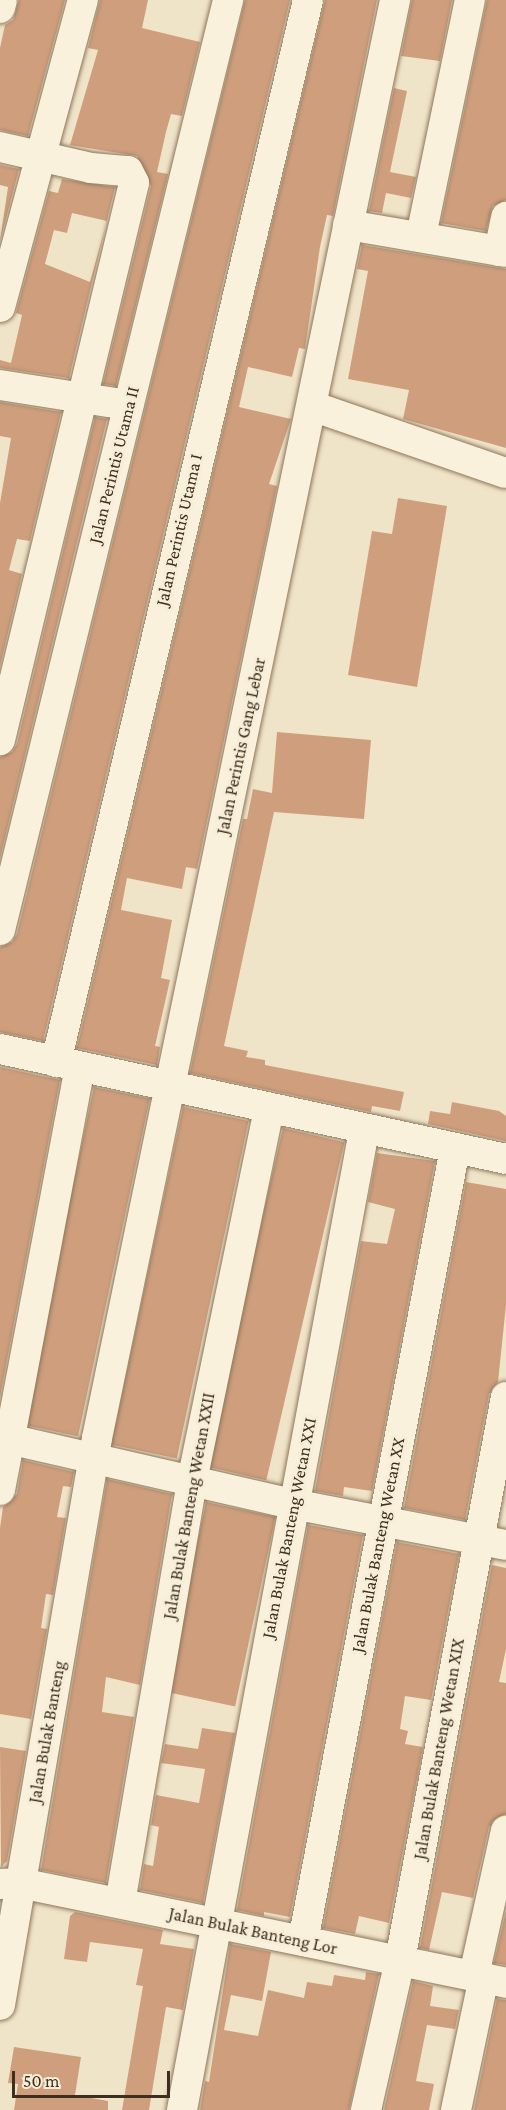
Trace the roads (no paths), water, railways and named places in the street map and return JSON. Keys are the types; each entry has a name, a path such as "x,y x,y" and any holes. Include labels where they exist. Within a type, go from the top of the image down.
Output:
{"street":[{"path":"0,8 2,0"},
{"path":"0,307 39,154 83,0"},
{"name":"Jalan Perintis Utama II","path":"0,930 228,0"},
{"name":"Jalan Perintis Utama I","path":"0,1490 5,1439 68,1064 308,0"},
{"name":"Jalan Perintis Gang Lebar","path":"96,1450 395,0"},
{"path":"421,236 470,0"},
{"path":"0,147 134,174 83,400 0,740"},
{"path":"348,225 502,252 506,217"},
{"path":"0,385 83,400 128,405"},
{"path":"312,406 506,472"},
{"path":"0,1049 363,1131 506,1159"},
{"name":"Jalan Bulak Banteng Wetan XXII","path":"120,1903 192,1481 270,1110"},
{"name":"Jalan Bulak Banteng Wetan XXI","path":"182,2110 363,1131"},
{"name":"Jalan Bulak Banteng Wetan XX","path":"303,1941 455,1149"},
{"name":"Jalan Bulak Banteng Wetan XIX","path":"366,2110 492,1542 506,1397"},
{"path":"5,1439 96,1450 192,1481 293,1504 492,1542"},
{"name":"Jalan Bulak Banteng","path":"0,2005 10,1884 96,1450"},
{"path":"456,2110 488,1978 506,1832"},
{"name":"Jalan Bulak Banteng Lor","path":"10,1884 120,1903 488,1978"}]}
